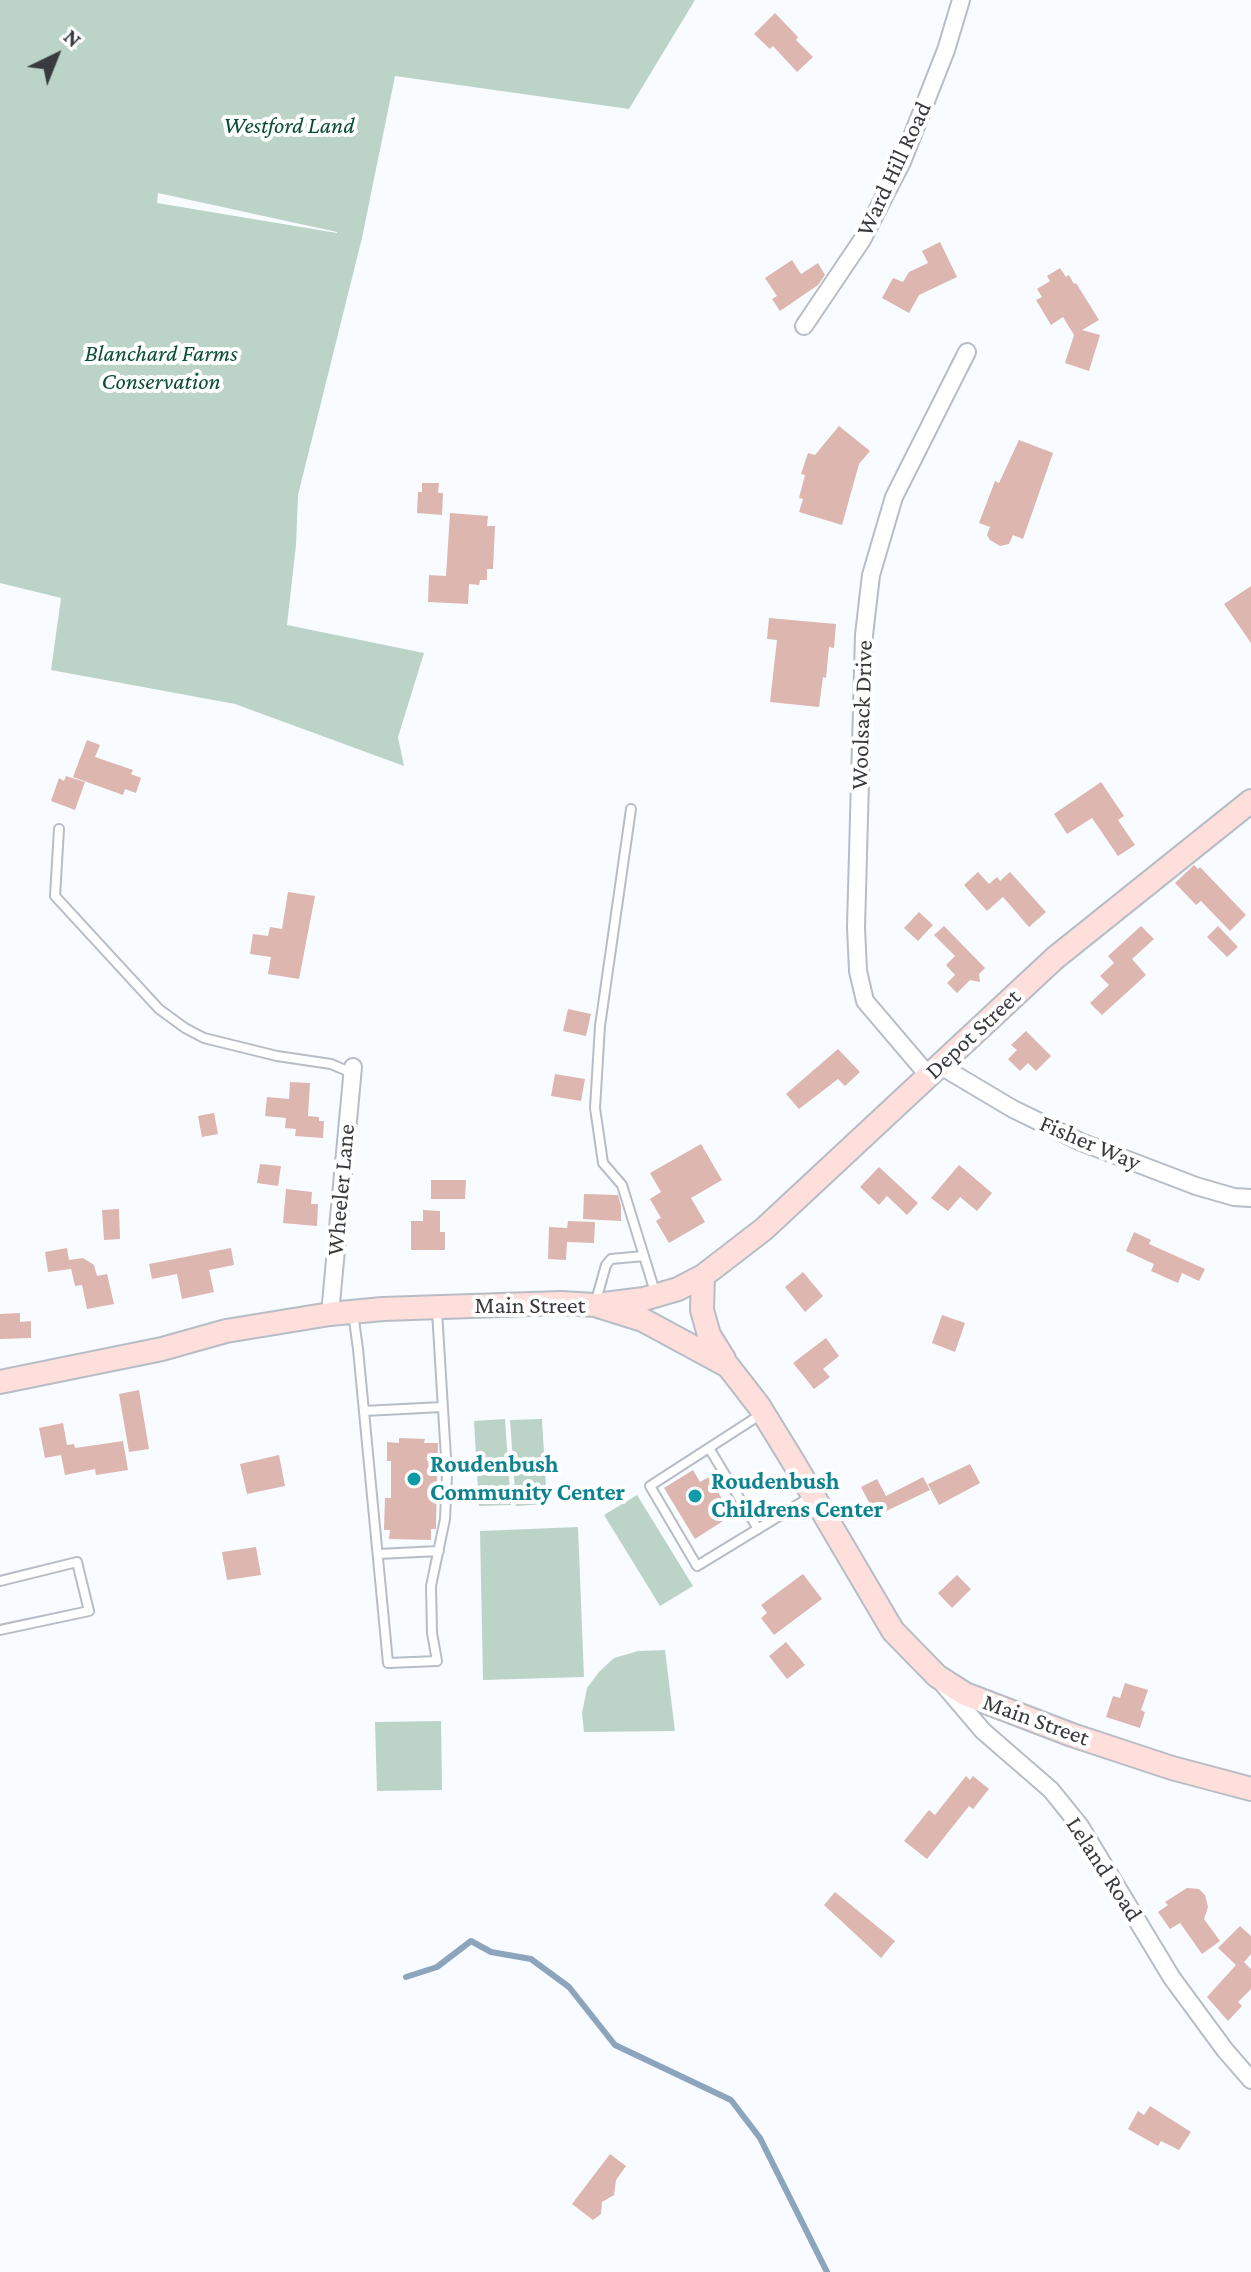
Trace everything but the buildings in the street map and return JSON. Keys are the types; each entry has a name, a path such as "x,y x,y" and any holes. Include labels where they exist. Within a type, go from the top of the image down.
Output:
{"main road":[{"name":"Depot Street","path":"595,1305 656,1295 678,1289 703,1276 764,1229 1076,940 1247,809"},
{"path":"703,1276 702,1310 709,1335 728,1366"},
{"name":"Main Street","path":"0,1382 162,1349 226,1331 341,1313 561,1303 595,1305 643,1320 678,1336 728,1366 763,1413 893,1631 937,1676 965,1694 1072,1735 1172,1768 1251,1789"}],"street":[{"name":"Ward Hill Road","path":"804,326 862,240 902,162 946,50 961,0"},
{"name":"Woolsack Drive","path":"934,1070 865,1001 858,971 856,927 864,635 871,575 894,497 967,352"},
{"name":"Wheeler Lane","path":"341,1313 352,1070"},
{"name":"Fisher Way","path":"934,1070 1081,1142 1222,1194 1251,1198"},
{"name":"Leland Road","path":"937,1676 959,1706 1051,1790 1080,1826 1172,1978 1251,2080"}],"lane":[{"path":"631,809 600,1026 595,1108 603,1163 622,1185 656,1295"},
{"path":"59,829 55,896 159,1009 204,1038 352,1070"},
{"path":"595,1305 606,1265 611,1259 644,1256"},
{"path":"341,1313 364,1411 388,1663 437,1661 432,1633 431,1586 445,1519 447,1474 436,1307"},
{"path":"364,1411 442,1407"},
{"path":"763,1413 650,1486 697,1566 813,1495"},
{"path":"709,1448 758,1529"},
{"path":"378,1554 439,1551"},
{"path":"0,1581 77,1562 89,1611 0,1628"}],"green space":[{"name":"Blanchard Farms Conservation","path":"0,0 695,0 629,109 395,76 362,238 298,495 287,625 424,653 398,737 404,766 235,704 51,670 61,598 0,583","holes":["158,193 337,232 157,203"]},
{"path":"505,1419 511,1505 479,1506 474,1421"},
{"path":"542,1419 547,1504 516,1506 510,1420"},
{"path":"637,1495 693,1586 660,1606 604,1515"},
{"path":"578,1527 584,1677 483,1680 480,1531"},
{"path":"665,1650 675,1731 584,1732 582,1713 587,1688 599,1672 614,1658 638,1651"},
{"path":"441,1721 442,1790 377,1791 375,1722"}],"waterway":[{"path":"406,1977 437,1967 471,1941 491,1952 531,1959 569,1987 615,2045 731,2100 760,2138 827,2272"}],"place":[{"name":"Roudenbush Community Center","path":"414,1479"},
{"name":"Roudenbush Childrens Center","path":"695,1496"}],"park label":[{"name":"Westford Land","path":"289,126"}]}
